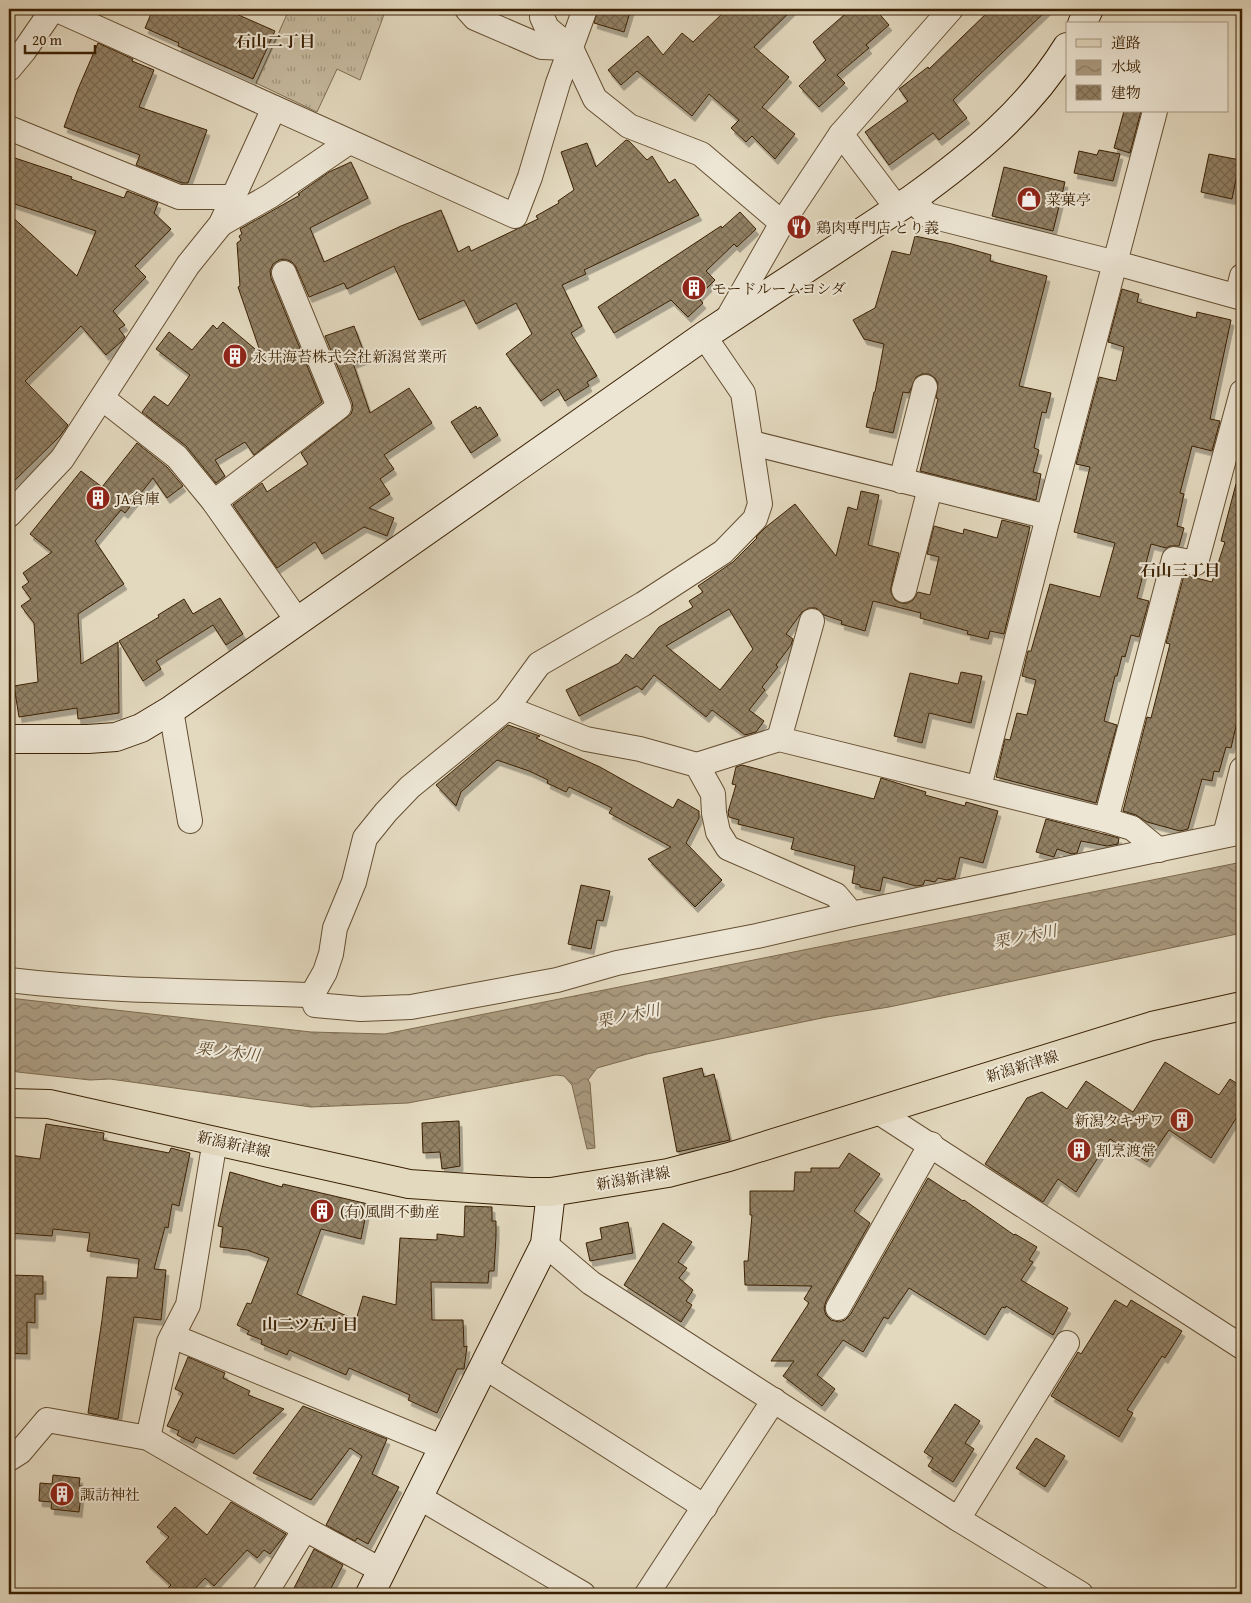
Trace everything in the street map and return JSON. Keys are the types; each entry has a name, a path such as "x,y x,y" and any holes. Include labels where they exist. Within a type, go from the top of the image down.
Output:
{"main road":[{"name":"新潟新津線","path":"9,1103 49,1104 409,1184 551,1192 668,1173 729,1157 1152,1026 1242,1006"}],"street":[{"path":"9,69 24,52 54,9 515,216 530,177 558,83 585,9"},
{"path":"467,9 475,18 542,47 571,48"},
{"path":"501,29 515,27 526,22 541,9"},
{"path":"541,9 547,28 571,48 596,99 629,126 701,154 782,223"},
{"path":"714,330 841,134 951,9"},
{"path":"1083,22 1090,9"},
{"path":"9,739 116,737 141,728 171,710 714,330 905,203 966,158 1007,124 1032,96 1066,48"},
{"path":"9,515 62,459 188,265 221,224 274,108"},
{"path":"979,787 1155,112"},
{"path":"9,128 179,198 234,197"},
{"path":"841,134 905,203 927,215 1116,263 1240,290"},
{"path":"221,224 270,196 349,142"},
{"path":"214,502 340,407 284,272"},
{"path":"714,330 743,393 760,504 755,519 723,552 642,604 539,664 507,708 410,786 386,812 365,838 354,882 335,928 325,972 312,995 315,1004 360,1009 411,1007 557,980 617,963 757,936 1234,833 1242,769"},
{"path":"900,481 925,387"},
{"path":"1106,820 1174,559 1196,563 1242,392"},
{"path":"102,398 177,457 214,502 297,620"},
{"path":"752,443 1048,517"},
{"path":"904,590 930,488"},
{"path":"779,739 812,621"},
{"path":"507,708 586,739 640,749 697,765 779,739 1106,820 1132,828 1159,850"},
{"path":"171,710 190,821"},
{"path":"697,765 713,794 718,832 728,848 836,896 852,914"},
{"path":"9,980 93,987 312,995"},
{"path":"878,1111 1242,1347"},
{"path":"148,1438 169,1342 188,1305 215,1140"},
{"path":"838,1308 931,1144"},
{"path":"370,1594 417,1496 545,1244 551,1192"},
{"path":"545,1244 591,1283 796,1416 1080,1594"},
{"path":"172,1336 442,1447"},
{"path":"958,1519 1067,1343"},
{"path":"483,1366 705,1507"},
{"path":"647,1594 774,1400"},
{"path":"9,1459 20,1452 48,1420 148,1438 305,1529 381,1570"},
{"path":"417,1496 583,1594"},
{"path":"265,1594 305,1529"}],"green space":[{"path":"282,9 386,9 360,80 337,69 317,112 256,83 288,12"}],"water":[{"name":"栗ノ木川","path":"1242,862 1242,933 889,1007 827,1017 647,1054 597,1068 588,1080 590,1083 595,1148 587,1149 572,1085 564,1076 556,1075 408,1103 311,1107 110,1079 90,1080 9,1071 9,998 311,1032 385,1034"}],"building":[{"path":"153,9 225,9 275,31 253,79 178,46 179,43 145,28"},
{"path":"598,9 631,9 624,32 594,23"},
{"path":"727,9 793,9 754,47 789,77 762,107 795,134 775,159 752,136 746,142 731,128 739,120 709,94 692,116 637,71 621,85 608,70 648,36 663,55 682,33 693,42"},
{"path":"851,9 875,9 889,25 866,45 869,48 837,75 845,83 819,107 799,86 826,60 813,42"},
{"path":"991,9 1048,9 953,100 967,118 939,140 933,133 889,165 865,132 908,101 899,89 928,67 929,69"},
{"path":"98,43 154,70 139,107 207,130 188,183 182,183 136,165 140,155 64,127"},
{"path":"1124,112 1141,112 1130,153 1114,148"},
{"path":"626,140 647,160 652,156 669,183 675,179 699,215 584,270 586,274 562,285 582,326 571,333 597,376 587,382 589,386 565,401 558,389 541,401 506,354 532,334 516,303 476,324 464,300 419,320 394,266 347,289 344,283 309,297 296,267 292,262 285,259 273,264 270,271 271,278 322,402 254,455 245,442 215,460 225,476 216,483 186,446 142,412 154,396 168,406 190,375 156,349 169,332 192,350 213,325 217,329 223,322 261,354 238,287 240,286 237,243 241,240 239,236 242,234 240,229 300,195 298,194 329,172 351,162 368,198 310,228 324,262 401,226 441,210 458,252 469,246 471,251 538,219 536,216 559,203 558,201 574,190 561,152 587,143 596,167"},
{"path":"1099,150 1120,154 1113,181 1074,173 1079,151 1097,155"},
{"path":"1209,154 1240,160 1232,199 1201,192"},
{"path":"9,156 72,177 71,179 124,198 127,191 158,203 154,213 171,229 135,266 146,277 113,311 125,325 119,329 125,337 122,341 106,355 81,326 25,381 68,425 60,436 9,486 9,214 77,276 96,231 9,202"},
{"name":"菜菓亭","path":"1004,167 1065,182 1053,231 992,216"},
{"path":"740,212 756,229 737,247 734,244 706,271 715,280 698,297 703,303 688,317 671,300 614,333 598,307 721,226 722,228"},
{"path":"915,236 991,255 990,261 1047,276 1019,386 1051,393 1046,413 1042,412 1034,448 1039,450 1033,472 1041,474 1036,500 920,471 938,399 936,398 938,383 929,374 922,374 916,377 909,393 903,392 893,433 866,427 884,344 864,339 853,320 875,308 892,251 910,255"},
{"path":"1122,289 1139,294 1137,302 1196,318 1197,312 1231,320 1210,419 1220,421 1212,451 1192,446 1180,493 1184,494 1177,526 1184,528 1179,546 1166,548 1151,544 1137,598 1149,601 1139,637 1131,635 1125,657 1122,656 1117,676 1115,676 1104,721 1117,725 1096,803 996,777 1005,739 1010,740 1017,713 1027,715 1036,680 1022,676 1028,651 1031,651 1050,584 1100,597 1115,543 1074,532 1090,467 1076,464 1099,377 1116,381 1124,347 1108,342"},
{"path":"354,326 366,358 353,363 370,413 409,388 432,423 384,455 394,469 380,479 390,494 369,508 394,518 387,536 364,527 322,554 315,542 277,568 233,505 262,483 267,492 308,464 301,453 351,414 352,402 325,336"},
{"path":"476,406 477,409 480,407 498,435 471,453 451,422"},
{"path":"137,443 167,467 183,486 167,498 153,478 125,513 121,510 95,541 124,584 78,614 81,664 118,642 119,713 78,719 77,708 19,717 14,686 38,682 34,623 21,606 31,599 22,587 29,582 23,573 52,552 30,534 81,471 102,487"},
{"path":"1236,484 1242,485 1242,657 1236,685 1242,686 1242,700 1231,748 1226,747 1219,772 1214,771 1212,781 1202,779 1188,829 1180,831 1147,822 1136,815 1123,811 1147,717 1151,718 1170,644 1166,643 1184,575 1212,582 1225,542 1221,541"},
{"path":"861,491 879,495 868,545 899,553 891,593 895,600 901,603 908,603 913,600 918,592 930,595 939,557 927,554 934,526 963,534 964,529 997,538 1002,520 1030,527 1004,634 990,631 988,639 967,634 968,631 920,618 921,613 873,601 865,631 841,624 842,621 824,615 816,608 809,608 802,612 786,634 793,639 791,645 776,665 778,667 762,687 765,690 749,710 764,721 756,732 745,735 712,710 706,717 654,675 642,690 637,686 579,716 566,690 619,663 626,654 633,659 659,627 693,607 689,601 703,592 698,586 733,562 766,527 795,504 836,556 848,507 857,510","holes":["729,609 753,649 720,690 666,646"]},
{"path":"220,598 243,634 226,645 213,625 156,661 161,669 143,681 119,641 159,617 158,615 184,599 193,614"},
{"path":"961,672 982,676 971,723 929,713 922,743 894,736 910,673 958,684"},
{"path":"508,725 540,736 536,738 600,767 673,808 678,799 699,811 699,818 686,843 722,880 695,907 648,859 671,847 609,813 612,808 569,787 566,792 547,783 548,780 529,771 497,760 461,792 456,806 436,785"},
{"path":"742,765 874,799 881,778 926,792 925,795 965,806 966,802 998,811 983,863 960,857 955,878 947,880 938,878 935,882 925,880 923,885 916,886 883,877 880,891 860,887 860,885 852,883 855,866 791,849 794,838 738,824 739,820 729,817 728,812 736,785 732,784 736,767"},
{"path":"1046,819 1119,838 1118,844 1107,846 1081,841 1077,853 1072,854 1057,849 1054,857 1036,852"},
{"path":"581,885 610,891 603,921 597,920 591,949 568,944"},
{"path":"1165,1062 1219,1095 1230,1079 1242,1087 1242,1109 1211,1158 1169,1130 1147,1162 1110,1139 1076,1192 1058,1179 1043,1202 985,1164 1027,1098 1042,1092 1067,1109 1086,1081 1133,1112"},
{"path":"702,1068 704,1077 714,1074 730,1140 677,1152 663,1078"},
{"path":"459,1121 460,1166 442,1169 440,1152 423,1153 422,1123"},
{"path":"46,1124 104,1133 103,1140 169,1153 171,1148 190,1153 179,1206 172,1204 168,1228 165,1227 154,1269 166,1270 161,1320 134,1317 118,1419 88,1413 107,1277 137,1278 139,1259 87,1251 90,1233 53,1229 52,1236 9,1233 9,1155 40,1159"},
{"path":"849,1153 880,1174 854,1211 870,1223 826,1301 824,1309 826,1315 831,1320 839,1322 845,1320 850,1315 928,1178 964,1200 1014,1235 1037,1247 1029,1260 1033,1262 1021,1280 1068,1308 1053,1335 1006,1306 1005,1308 1002,1307 985,1335 909,1288 888,1319 884,1317 863,1352 843,1340 817,1375 835,1389 822,1406 783,1376 794,1361 771,1361 809,1303 804,1299 812,1286 745,1285 744,1261 748,1261 752,1215 750,1215 750,1191 794,1191 795,1172 811,1172 811,1168 839,1168"},
{"path":"230,1172 282,1187 283,1184 368,1204 361,1239 321,1229 297,1294 356,1320 363,1296 396,1305 400,1238 437,1240 437,1234 464,1237 465,1206 492,1207 492,1221 496,1221 496,1236 494,1271 489,1271 488,1283 431,1282 432,1320 463,1320 464,1347 467,1346 464,1369 457,1369 437,1413 408,1400 410,1395 349,1368 346,1375 289,1350 287,1355 261,1344 262,1340 247,1334 249,1331 237,1325 247,1303 251,1304 269,1258 247,1250 220,1247 223,1227 218,1226"},
{"path":"628,1222 633,1253 590,1261 586,1243 602,1239 600,1228"},
{"path":"663,1223 692,1242 678,1262 687,1268 679,1278 693,1290 686,1301 692,1305 681,1322 624,1285"},
{"path":"9,1275 43,1276 43,1294 35,1294 35,1323 27,1322 27,1354 9,1353"},
{"path":"1115,1300 1127,1307 1131,1300 1182,1331 1165,1358 1162,1356 1127,1410 1133,1413 1119,1437 1051,1396 1078,1352 1081,1354"},
{"path":"188,1357 225,1373 223,1378 250,1391 248,1395 284,1409 234,1454 196,1437 193,1443 177,1435 179,1431 167,1426 183,1393 175,1389"},
{"path":"955,1404 980,1421 965,1443 974,1449 953,1482 928,1466 933,1458 924,1452"},
{"path":"303,1406 387,1439 372,1474 399,1487 368,1544 357,1538 355,1541 326,1525 362,1456 350,1448 311,1500 253,1473"},
{"path":"1036,1438 1065,1456 1045,1487 1016,1468"},
{"name":"諏訪神社","path":"53,1475 80,1478 79,1486 82,1486 79,1512 51,1509 52,1502 39,1501 40,1483 52,1484"},
{"path":"231,1502 286,1534 270,1554 264,1550 257,1558 247,1550 214,1586 205,1578 190,1594 162,1594 171,1585 146,1562 169,1537 157,1527 175,1507 207,1535"},
{"path":"314,1549 343,1565 328,1594 291,1594"}],"place":[{"name":"菜菓亭","path":"1029,199"},
{"name":"鶏肉専門店 とり義","path":"799,227"},
{"name":"モードルームヨシダ","path":"694,288"},
{"name":"永井海苔株式会社新潟営業所","path":"235,356"},
{"name":"JA倉庫","path":"98,498"},
{"name":"新潟タキザワ","path":"1182,1120"},
{"name":"割烹渡常","path":"1079,1150"},
{"name":"(有)風間不動産","path":"322,1211"},
{"name":"諏訪神社","path":"62,1494"}],"district":[{"name":"石山二丁目","path":"275,41"},
{"name":"石山三丁目","path":"1180,570"},
{"name":"山二ツ五丁目","path":"310,1324"}]}
